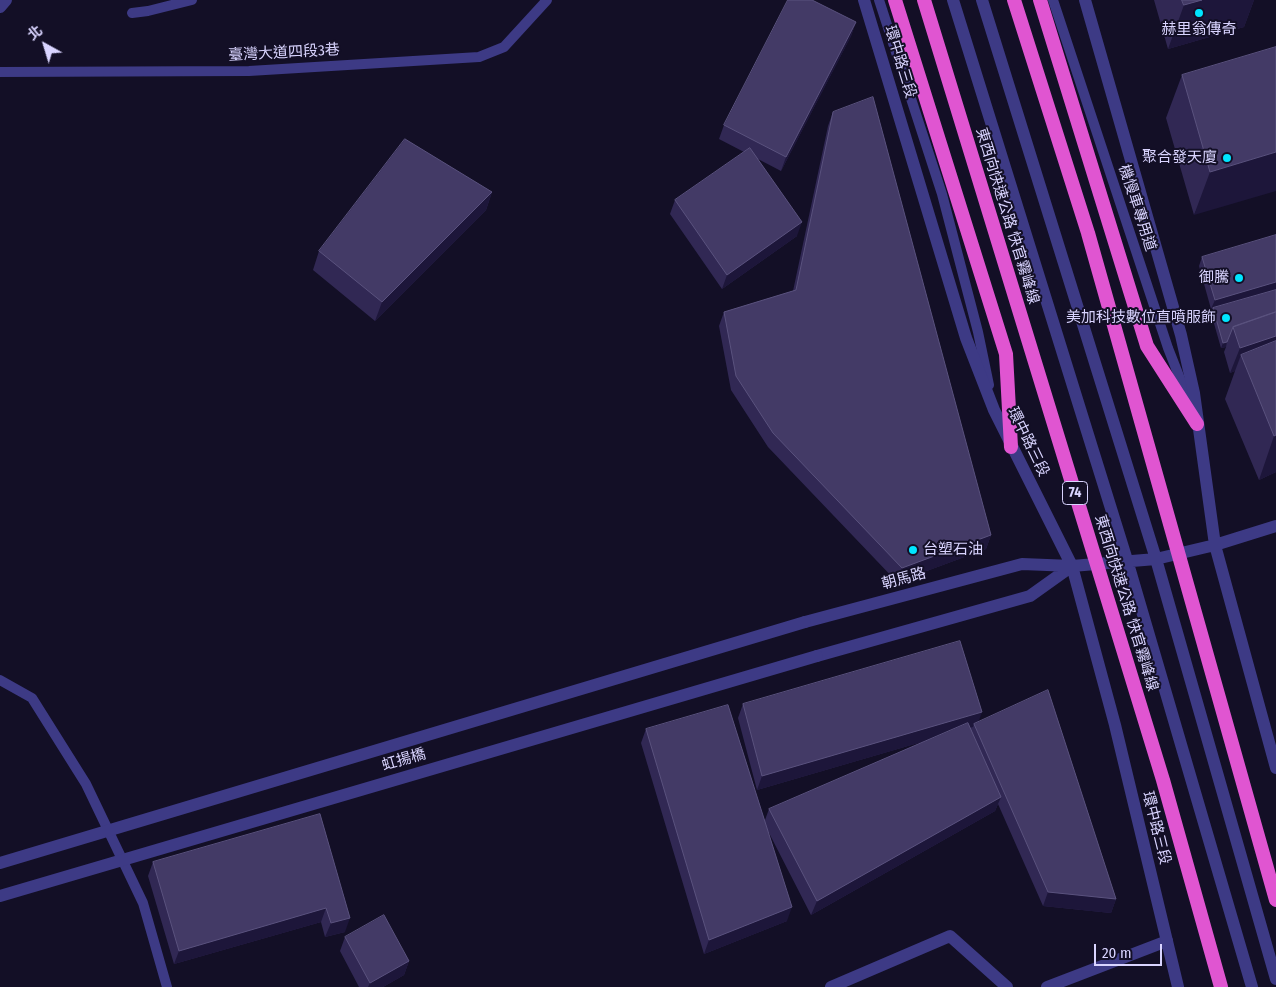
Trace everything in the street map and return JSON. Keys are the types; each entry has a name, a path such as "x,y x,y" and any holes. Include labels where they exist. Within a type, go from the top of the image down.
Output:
{"highway":[{"path":"896,0 1006,354 1011,447"},
{"name":"東西向快速公路 快官霧峰線","path":"924,0 1163,780 1221,987"},
{"path":"1014,0 1088,232 1276,900"},
{"path":"1040,0 1147,346 1197,424"}],"street":[{"path":"0,7 6,0"},
{"name":"環中路三段","path":"864,0 966,338 994,410 1011,447 1072,566 1115,725 1178,987"},
{"path":"953,0 1127,560 1252,987"},
{"path":"982,0 1156,559 1276,979"},
{"path":"1085,0 1181,335 1194,393 1215,545 1276,768"},
{"name":"朝馬路","path":"804,622 1022,564 1072,566 1156,559 1215,545 1276,526"},
{"name":"朝馬路","path":"817,656 1030,596 1072,566"},
{"name":"虹揚橋","path":"0,863 804,622"},
{"name":"虹揚橋","path":"0,896 817,656"},
{"path":"831,987 950,936 1007,987"},
{"path":"1047,987 1167,941"}],"lane":[{"path":"132,13 192,0"},
{"name":"臺灣大道四段3巷","path":"0,72 249,71 479,56 504,47 547,0"},
{"path":"879,0 942,194 978,332 994,410"},
{"name":"機慢車專用道","path":"1053,0 1168,348 1197,424"},
{"path":"0,680 32,698 86,784 143,904 167,987"}],"building":[{"path":"788,0 812,0 856,22 786,157 724,125"},
{"path":"1182,0 1202,0 1184,5"},
{"path":"1276,47 1276,152 1210,172 1182,75"},
{"path":"873,97 991,535 902,568 773,433 736,376 724,312 796,290 833,112"},
{"path":"405,139 492,192 382,302 319,251"},
{"path":"750,148 802,222 727,275 675,200"},
{"name":"御騰","path":"1276,235 1276,282 1215,300 1202,257"},
{"path":"1276,290 1276,312 1233,327 1227,342 1223,343 1213,308"},
{"path":"1276,312 1276,336 1240,348 1233,327"},
{"path":"1276,341 1276,435 1274,436 1241,355"},
{"path":"960,641 982,712 762,776 743,704"},
{"path":"1048,690 1116,899 1048,892 974,724"},
{"path":"728,705 792,907 709,940 646,729"},
{"path":"968,723 1001,797 817,901 769,809"},
{"path":"320,814 350,918 331,923 326,908 179,951 153,862"},
{"path":"384,915 409,961 370,983 345,937"}],"place":[{"name":"赫里翁傳奇","path":"1199,13"},
{"name":"聚合發天廈","path":"1227,158"},
{"name":"御騰","path":"1239,278"},
{"name":"美加科技數位直噴服飾","path":"1226,318"},
{"name":"台塑石油","path":"913,550"}]}
